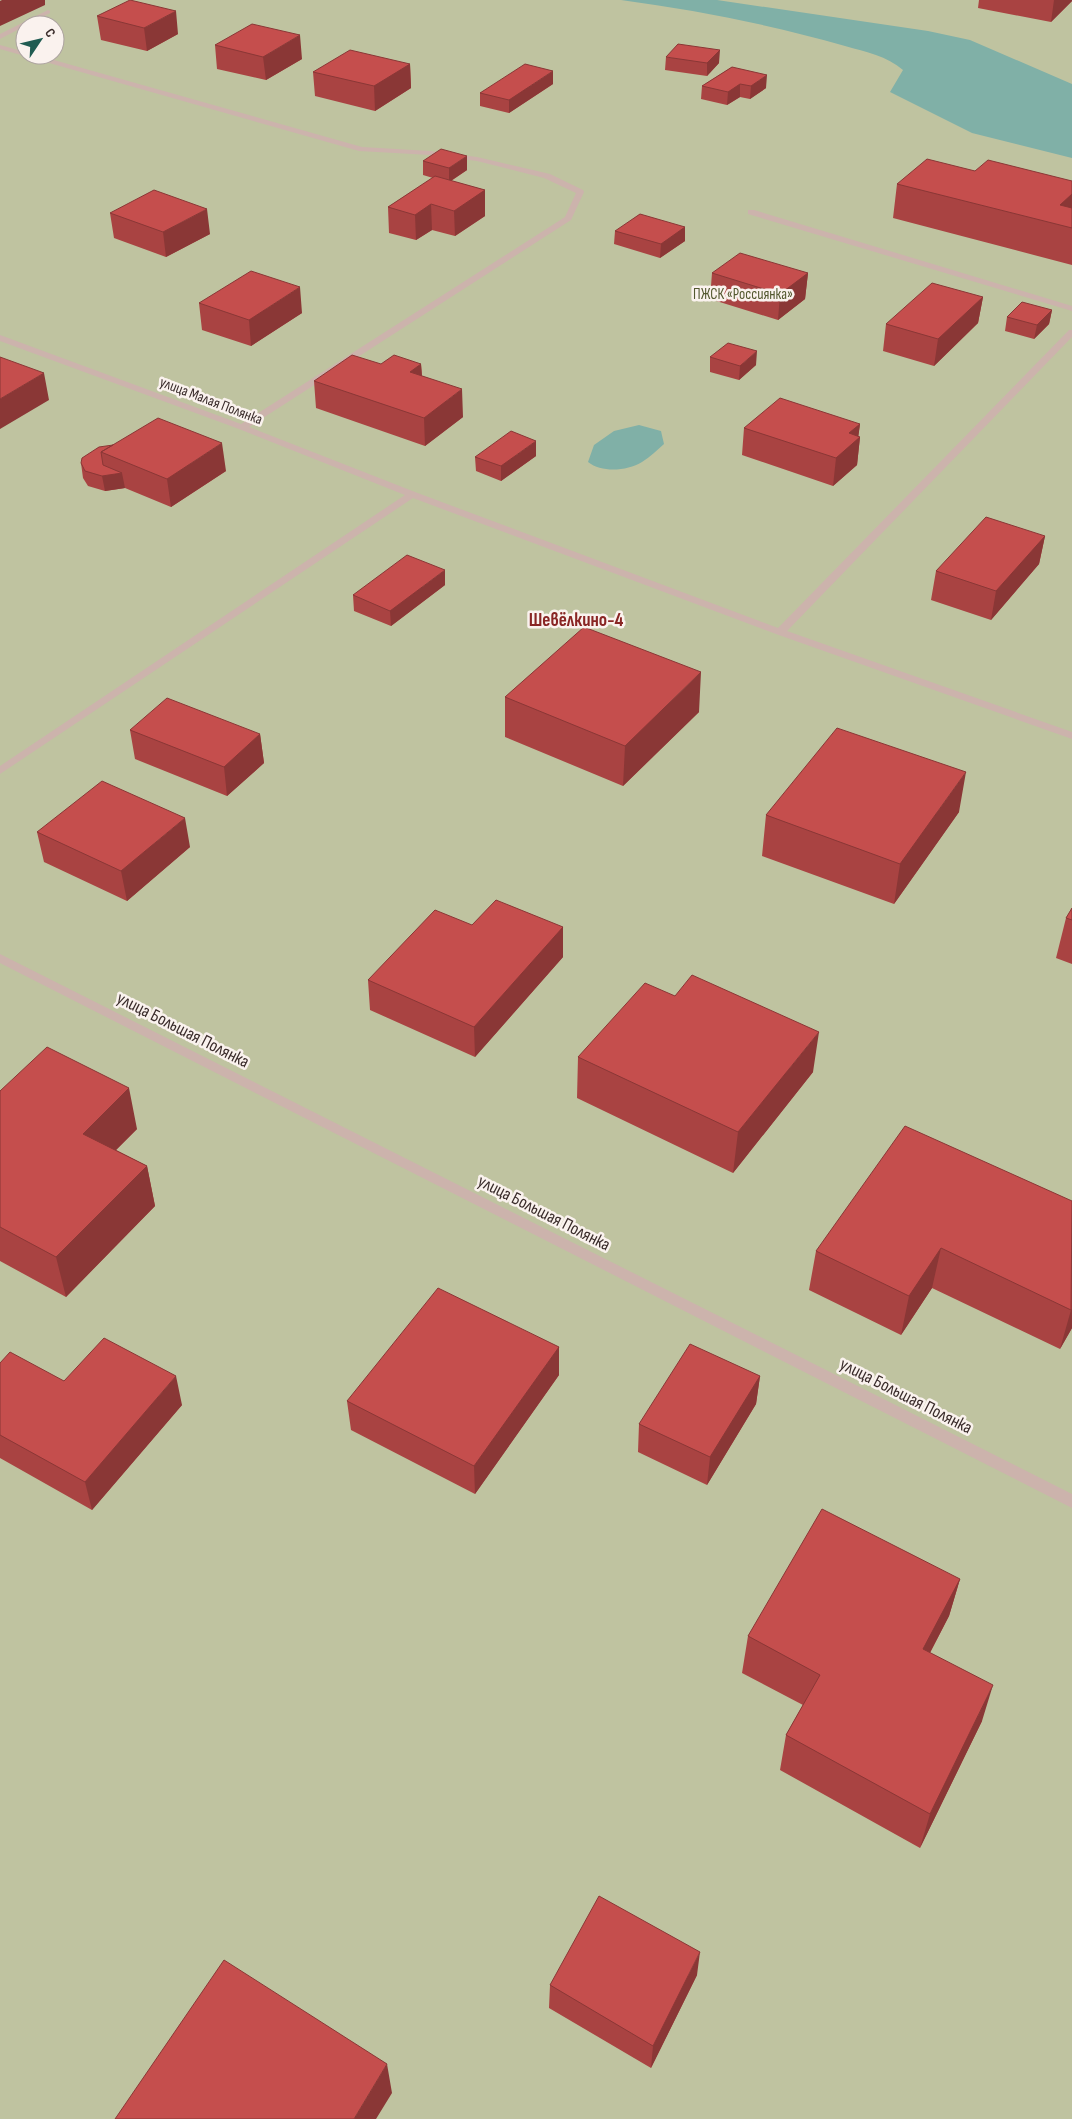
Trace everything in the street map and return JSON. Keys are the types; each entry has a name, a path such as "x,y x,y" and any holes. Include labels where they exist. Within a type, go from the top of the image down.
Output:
{"street":[{"path":"0,37 48,12"},
{"path":"0,47 15,51"},
{"path":"64,65 362,149 430,153 477,159 546,176 580,192 568,218 242,427"},
{"path":"751,212 1072,309"},
{"path":"780,632 1072,332"},
{"name":"улица Малая Полянка","path":"0,338 242,427 412,494 780,632 1072,736"},
{"path":"0,771 412,494"},
{"name":"улица Большая Полянка","path":"0,958 1072,1501"}],"green space":[{"name":"ПЖСК «Россиянка»","path":"0,0 1072,0 1072,2119 0,2119"}],"water":[{"path":"621,0 717,0 928,31 970,40 1072,84 1072,158 972,133 890,92 903,70 890,61 876,55 762,25 706,13"},
{"path":"639,425 661,431 664,444 645,460 622,469 600,468 588,462 594,445 614,431"}],"building":[{"path":"130,0 176,11 144,28 97,16"},
{"path":"252,24 300,35 263,57 215,45"},
{"path":"678,44 720,50 707,63 666,57"},
{"path":"350,50 410,64 374,86 313,72"},
{"path":"525,64 553,71 509,100 480,93"},
{"path":"732,67 767,75 751,86 740,84 728,92 702,86"},
{"path":"441,149 467,156 449,168 423,161"},
{"path":"927,159 975,171 988,160 1072,181 1072,194 1060,205 1072,208 1072,228 897,184"},
{"path":"435,176 485,190 454,211 431,204 415,215 388,207"},
{"path":"154,190 207,209 163,232 110,213"},
{"path":"640,214 685,227 661,244 615,231"},
{"path":"740,253 808,273 780,294 712,273"},
{"path":"251,271 300,287 249,320 199,303"},
{"path":"932,283 983,297 938,339 886,324"},
{"path":"1022,302 1052,310 1037,325 1007,317"},
{"path":"728,343 757,351 740,366 710,357"},
{"path":"352,355 381,364 394,355 421,364 410,372 462,389 424,418 314,381"},
{"path":"0,357 44,373 0,399"},
{"path":"780,398 860,424 849,433 860,437 836,458 744,428"},
{"path":"158,418 222,443 167,479 101,452"},
{"path":"511,431 536,441 501,466 475,457"},
{"path":"113,445 101,452 103,465 122,473 102,476 85,471 81,463 82,458 99,447"},
{"path":"986,517 1045,536 996,591 936,571"},
{"path":"407,555 445,570 390,611 353,595"},
{"path":"584,627 701,672 625,746 505,697"},
{"path":"167,698 260,734 224,767 130,730"},
{"path":"837,728 966,772 900,864 766,815"},
{"path":"102,781 185,818 121,871 37,832"},
{"path":"496,900 563,927 474,1027 368,980 435,910 472,925"},
{"path":"1072,908 1072,920 1066,918"},
{"path":"692,975 819,1032 738,1132 578,1057 645,983 675,996"},
{"path":"47,1047 129,1088 83,1134 147,1166 56,1257 0,1227 0,1091"},
{"path":"905,1126 1072,1201 1071,1310 941,1248 909,1296 816,1251"},
{"path":"438,1288 559,1347 474,1466 347,1401"},
{"path":"104,1338 176,1376 85,1482 0,1435 0,1363 10,1352 64,1381"},
{"path":"690,1344 760,1376 710,1457 639,1424"},
{"path":"822,1509 960,1579 923,1649 993,1685 930,1814 786,1735 820,1675 748,1636"},
{"path":"599,1896 700,1952 653,2046 550,1985"},
{"path":"224,1960 387,2064 354,2119 115,2119"}],"district":[{"name":"Шевёлкино-4","path":"576,620"}]}
